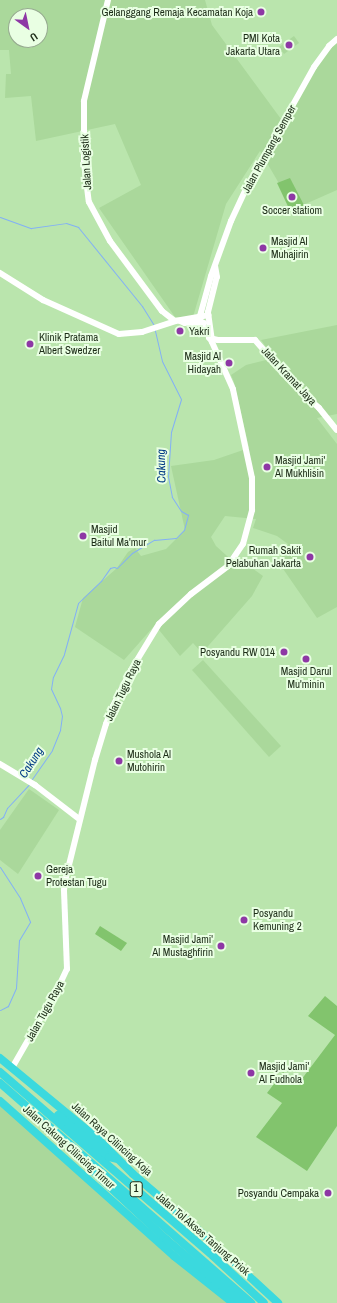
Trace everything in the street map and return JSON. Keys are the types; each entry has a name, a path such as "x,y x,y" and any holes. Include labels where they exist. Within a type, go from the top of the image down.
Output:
{"highway":[{"name":"Jalan Raya Cilincing Koja","path":"0,1058 92,1134 278,1303"},
{"path":"3,1075 16,1079 102,1151 113,1159 119,1159"},
{"name":"Jalan Tol Akses Tanjung Priok","path":"3,1075 213,1256 264,1303"},
{"name":"Jalan Tol Akses Tanjung Priok","path":"0,1083 251,1303"},
{"path":"0,1091 101,1178 167,1240 242,1303"},
{"name":"Jalan Cakung Cilincing Timur","path":"0,1101 174,1256 233,1303"}],"main road":[{"name":"Jalan Logistik","path":"108,0 84,101 84,163 89,202 110,241 162,311 178,321"},
{"name":"Jalan Plumpang Semper","path":"200,320 215,266 231,221 247,187 314,67 326,50 337,39"},
{"name":"Jalan Plumpang Semper","path":"211,340 208,319 217,277 215,266"},
{"path":"0,273 34,295 114,333 124,334 151,329 178,321 185,323 208,319"},
{"path":"200,320 211,340"},
{"name":"Jalan Kramat Jaya","path":"211,340 253,339 257,341 337,430"},
{"name":"Jalan Tugu Raya","path":"12,1068 58,988 67,969 64,890 79,819 106,724 131,670 162,622 191,594 219,573 231,561 243,544 247,530 252,510 252,478 233,389 211,340"},
{"path":"0,764 35,785 79,819"}],"shaded area":[{"path":"0,0 205,0 212,25 281,119 327,49 337,43 337,190 294,209 260,151 226,204 193,317 175,317 99,208 141,185 115,124 36,141 31,96 5,98 6,74 11,74 9,50 0,50"},
{"name":"PMI Kota Jakarta Utara","path":"294,36 299,43 284,54 279,47"},
{"name":"Soccer statiom","path":"290,178 306,209 292,215 277,183"},
{"path":"337,325 337,414 317,418 337,444 337,607 317,618 279,563 288,544 277,536 253,528 256,519 225,516 211,537 216,546 237,565 241,560 263,576 252,596 202,653 193,643 180,656 155,625 124,660 75,627 83,598 117,568 128,552 135,548 141,556 166,549 185,530 171,466 214,460 249,448 234,382 231,375 246,365 274,358 261,340"},
{"path":"203,660 281,746 269,757 192,670"},
{"path":"29,789 59,810 18,874 0,860 0,830"},
{"path":"100,926 127,943 121,951 95,934"},
{"path":"325,996 337,1006 337,1126 307,1171 256,1137 282,1103 267,1093 283,1072 298,1084 335,1035 308,1016"},
{"path":"0,1097 230,1303 0,1303"}],"waterway":[{"name":"Cakung","path":"0,217 31,228 66,223 78,227 142,306 154,325"},
{"name":"Cakung","path":"32,779 52,750 60,730 62,716 51,689 53,677 64,654 78,603 101,581 110,568 117,568 132,553 154,540 176,538 184,530 188,515 181,511 172,497 168,477 171,432 181,399 162,361 155,330"},
{"name":"Cakung","path":"0,819 3,817 7,808 29,784"},
{"name":"Cakung","path":"0,867 20,898 30,922 19,940 16,988 8,1006 0,1010"}],"place":[{"name":"Gelanggang Remaja Kecamatan Koja","path":"261,12"},
{"name":"PMI Kota Jakarta Utara","path":"289,45"},
{"name":"Soccer statiom","path":"292,197"},
{"name":"Masjid Al Muhajirin","path":"263,248"},
{"name":"Yakri","path":"180,331"},
{"name":"Klinik Pratama Albert Swedzer","path":"30,344"},
{"name":"Masjid Al Hidayah","path":"229,363"},
{"name":"Masjid Jami' Al Mukhlisin","path":"267,467"},
{"name":"Masjid Baitul Ma'mur","path":"83,536"},
{"name":"Rumah Sakit Pelabuhan Jakarta","path":"310,557"},
{"name":"Posyandu RW 014","path":"284,652"},
{"name":"Masjid Darul Mu'minin","path":"306,659"},
{"name":"Mushola Al Mutohirin","path":"119,761"},
{"name":"Gereja Protestan Tugu","path":"38,876"},
{"name":"Posyandu Kemuning 2","path":"244,920"},
{"name":"Masjid Jami' Al Mustaghfirin","path":"221,946"},
{"name":"Masjid Jami' Al Fudhola","path":"251,1073"},
{"name":"Posyandu Cempaka","path":"328,1193"}]}
